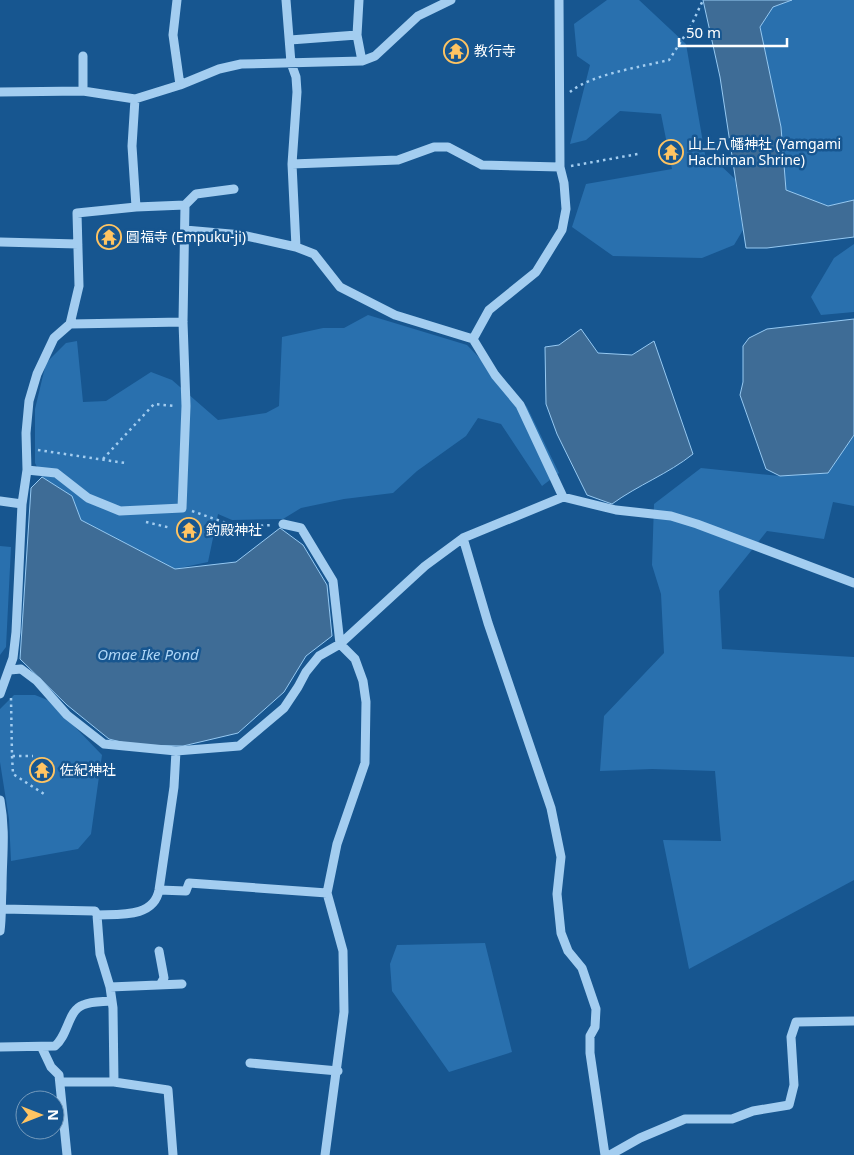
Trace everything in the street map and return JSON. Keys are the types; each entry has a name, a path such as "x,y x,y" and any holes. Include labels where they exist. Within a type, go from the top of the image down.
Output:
{"street":[{"path":"286,0 291,63 296,77 297,92 292,164 296,247"},
{"path":"359,0 357,35 362,61"},
{"path":"431,0 431,10"},
{"path":"0,92 83,91 135,98 180,85 219,68 234,65 362,61 376,56 418,16 451,0"},
{"path":"473,339 488,310 536,272 562,230 566,209 564,183 560,168 559,0"},
{"path":"176,4 173,35 180,85"},
{"path":"290,40 357,35"},
{"path":"83,56 83,91"},
{"path":"135,98 132,146 136,207"},
{"path":"292,164 398,160 434,147 448,147 482,166 560,168"},
{"path":"0,694 10,670 16,632 22,504 27,470 29,401 37,374 54,338 70,324 79,286 77,213 185,204 196,194 234,189"},
{"path":"27,470 56,473 88,498 120,510 182,508 186,406 183,322 185,204"},
{"path":"184,230 242,235 296,247 314,254 340,287 395,315 473,339 495,375 520,405 563,496"},
{"path":"0,242 78,244"},
{"path":"70,324 183,322"},
{"path":"10,670 21,670 37,681 67,715 104,744 176,751 239,746 284,708 306,672 319,656 340,644 425,566 463,538 563,496 616,510 671,516 698,524 854,583"},
{"path":"0,501 22,504"},
{"path":"283,524 301,528 333,581 340,644 355,659 363,682 366,702 364,763 337,844 327,893 342,951 344,1012 338,1071 325,1155"},
{"path":"463,538 488,623 551,808 561,857 557,894 562,933 568,951 582,968 596,1009 595,1027 590,1036 590,1053 605,1155"},
{"path":"97,915 144,910 154,903 159,890 174,787 176,751"},
{"path":"0,800 5,828 3,909 0,931"},
{"path":"159,890 186,891 189,883 327,893"},
{"path":"3,909 95,911 97,915 100,954 110,987 115,1042 114,1082"},
{"path":"159,951 164,978 160,985"},
{"path":"110,987 182,984"},
{"path":"0,1047 42,1048 55,1046 61,1041 77,1008 85,1004 111,1002"},
{"path":"610,1155 640,1138 684,1119 732,1119 753,1111 789,1105 794,1085 791,1037 796,1022 854,1021"},
{"path":"42,1048 51,1067 59,1075 67,1155"},
{"path":"250,1063 338,1071"},
{"path":"60,1082 114,1082 168,1090 172,1155"}],"path":[{"path":"561,100 576,88 607,76 670,60 691,26 703,0"},
{"path":"560,168 638,154"},
{"path":"102,459 154,404 186,406"},
{"path":"27,449 126,463"},
{"path":"182,508 237,527 283,524"},
{"path":"4,684 11,698 13,774 44,794"},
{"path":"12,756 33,756"}],"shaded area":[{"path":"607,0 639,0 686,44 706,160 719,164 735,179 743,230 734,245 702,258 613,256 572,227 586,184 672,169 661,114 620,111 586,140 570,144 590,65 577,56 574,24"},
{"path":"792,0 854,0 854,200 828,206 786,190 781,127 760,27 773,7"},
{"path":"854,244 854,312 821,315 811,297 834,258"},
{"path":"368,315 467,345 527,407 559,473 542,486 501,424 478,418 466,436 417,471 393,493 344,499 301,508 283,519 232,520 218,514 208,562 175,569 81,520 72,496 42,477 35,463 35,409 46,363 66,343 77,341 83,402 106,401 151,372 172,380 218,420 266,413 279,406 282,337 323,328 344,328"},
{"path":"854,435 854,506 833,502 824,539 767,531 719,591 722,649 854,657 854,880 689,969 663,840 721,841 715,771 652,769 600,771 604,716 664,653 661,594 652,565 654,504 701,468 780,476 828,473"},
{"path":"0,546 11,547 6,647 0,655"},
{"path":"14,695 35,695 50,701 102,755 91,834 78,849 11,861 9,819 0,762 0,709"},
{"path":"485,943 512,1052 449,1072 392,991 390,964 397,945"}],"water":[{"path":"703,0 792,0 773,7 760,27 781,127 786,190 828,206 854,200 854,237 767,248 746,248 720,77"},
{"path":"854,319 854,435 828,473 780,476 766,469 740,395 743,382 743,346 749,338 767,329"},
{"path":"581,329 598,353 632,355 654,341 693,454 612,504 587,495 557,434 546,404 545,347 559,345"},
{"name":"Omae Ike Pond","path":"42,477 72,496 81,520 175,569 236,562 280,528 303,545 327,585 332,636 306,656 284,692 238,733 183,746 133,745 109,739 67,705 20,659 31,488"}],"place":[{"name":"教行寺","path":"456,51"},
{"name":"山上八幡神社 (Yamgami Hachiman Shrine)","path":"671,152"},
{"name":"圓福寺 (Empuku-ji)","path":"109,237"},
{"name":"釣殿神社","path":"189,530"},
{"name":"佐紀神社","path":"42,770"}]}
